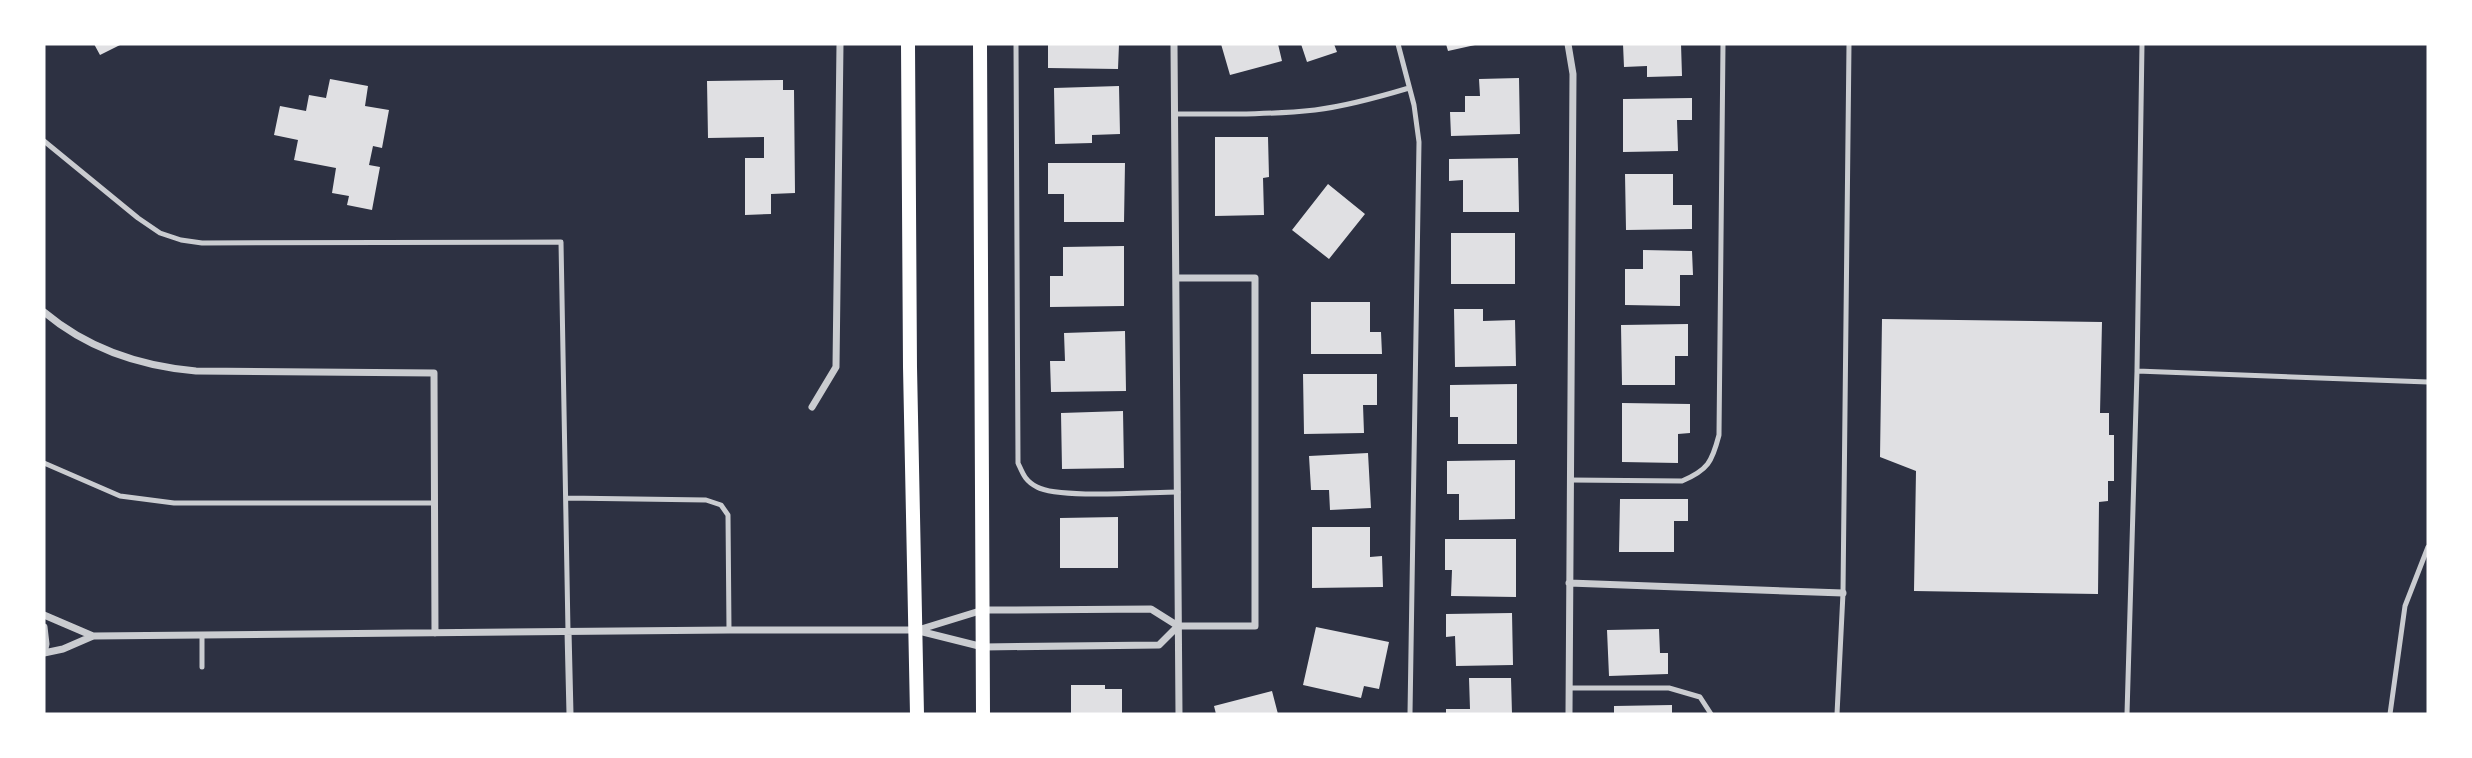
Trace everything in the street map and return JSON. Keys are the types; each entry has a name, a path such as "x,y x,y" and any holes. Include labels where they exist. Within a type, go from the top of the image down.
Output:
{"main road":[{"path":"908,44 910,367 917,714"},
{"path":"979,44 983,714"}],"street":[{"path":"812,407 836,366 839,44"},
{"path":"1174,44 1179,714"},
{"path":"1567,44 1573,74 1569,714"},
{"path":"915,630 983,610 1151,609 1178,626 1255,626 1255,278 1176,278"},
{"path":"44,312 65,330 90,343 127,359 161,368 196,371 434,373 435,633"},
{"path":"1569,583 1843,593"},
{"path":"44,615 93,636"},
{"path":"44,626 44,653 63,649 93,636 729,629 915,630 983,647 1159,645 1178,626"},
{"path":"568,631 570,714"}],"lane":[{"path":"1016,44 1018,463 1025,480 1039,489 1060,493 1178,492"},
{"path":"1398,44 1419,142 1410,714"},
{"path":"1570,480 1682,481 1708,466 1714,455 1719,435 1723,44"},
{"path":"1837,714 1843,593 1849,44"},
{"path":"2127,714 2143,44"},
{"path":"1175,114 1263,114 1316,110 1374,99 1409,88"},
{"path":"44,141 138,218 160,233 181,240 202,243 561,242 568,631"},
{"path":"2137,371 2428,382"},
{"path":"44,463 120,496 174,503 434,503"},
{"path":"566,498 706,500 721,505 728,515 729,525 729,629"},
{"path":"2390,714 2405,606 2428,547"},
{"path":"202,635 202,667"},
{"path":"1569,688 1669,688 1700,697 1711,714"}],"building":[{"path":"94,44 122,44 100,55"},
{"path":"1048,44 1119,44 1118,69 1048,68"},
{"path":"1221,44 1278,44 1282,61 1230,75"},
{"path":"1301,44 1334,44 1337,52 1307,62"},
{"path":"1446,44 1475,44 1475,45 1448,51"},
{"path":"1623,44 1681,44 1682,76 1647,77 1647,66 1624,67"},
{"path":"1519,78 1520,134 1451,136 1450,112 1465,112 1465,96 1480,96 1479,79"},
{"path":"330,79 368,86 365,106 389,110 382,148 373,146 369,165 380,167 372,210 347,205 349,196 332,193 336,168 294,160 298,140 274,135 280,106 306,111 309,95 326,98"},
{"path":"783,80 783,90 794,90 795,193 771,194 771,214 745,215 745,158 764,158 764,137 708,138 707,81"},
{"path":"1119,86 1120,134 1092,135 1092,143 1055,144 1054,88"},
{"path":"1692,98 1692,120 1677,120 1678,151 1623,152 1623,99"},
{"path":"1215,137 1268,137 1269,177 1263,178 1264,215 1215,216"},
{"path":"1518,158 1519,212 1463,212 1463,180 1449,181 1449,159"},
{"path":"1048,163 1125,163 1124,222 1064,222 1064,194 1048,194"},
{"path":"1625,174 1673,174 1673,205 1692,205 1692,229 1626,230"},
{"path":"1328,184 1365,214 1329,259 1292,230"},
{"path":"1451,233 1515,233 1515,284 1451,284"},
{"path":"1124,246 1124,306 1050,307 1050,276 1063,276 1063,247"},
{"path":"1643,250 1692,251 1693,275 1680,275 1680,306 1625,305 1625,269 1643,269"},
{"path":"1311,302 1370,302 1370,332 1381,332 1382,354 1311,354"},
{"path":"1454,309 1483,309 1483,321 1515,320 1516,366 1455,367"},
{"path":"1882,319 2102,322 2100,413 2109,413 2109,435 2114,435 2114,481 2108,481 2108,501 2099,502 2098,594 1914,591 1916,471 1880,457"},
{"path":"1688,324 1688,356 1675,356 1675,385 1622,385 1621,325"},
{"path":"1125,331 1126,391 1051,392 1050,361 1065,361 1064,333"},
{"path":"1303,374 1377,374 1377,405 1363,405 1364,433 1304,434"},
{"path":"1517,384 1517,444 1458,444 1458,417 1450,417 1450,385"},
{"path":"1622,403 1690,404 1690,433 1678,434 1678,463 1622,462"},
{"path":"1123,411 1124,468 1062,469 1061,413"},
{"path":"1368,453 1371,508 1330,510 1329,490 1311,490 1309,456"},
{"path":"1515,460 1515,519 1459,520 1459,494 1447,494 1447,461"},
{"path":"1620,499 1688,499 1688,521 1674,521 1674,552 1619,552"},
{"path":"1118,517 1118,568 1060,568 1060,518"},
{"path":"1312,527 1370,527 1370,557 1382,556 1383,587 1312,588"},
{"path":"1445,539 1516,539 1516,597 1451,596 1452,570 1445,570"},
{"path":"1512,613 1513,665 1456,666 1455,636 1446,637 1446,614"},
{"path":"1316,627 1389,642 1379,689 1364,686 1361,698 1303,685"},
{"path":"1659,629 1660,653 1668,653 1668,674 1609,676 1607,630"},
{"path":"1469,678 1511,678 1512,714 1446,714 1446,709 1470,709"},
{"path":"1071,685 1105,685 1105,689 1122,689 1122,714 1071,714"},
{"path":"1272,691 1278,714 1216,714 1214,706"},
{"path":"1672,705 1672,714 1614,714 1614,706"}]}
